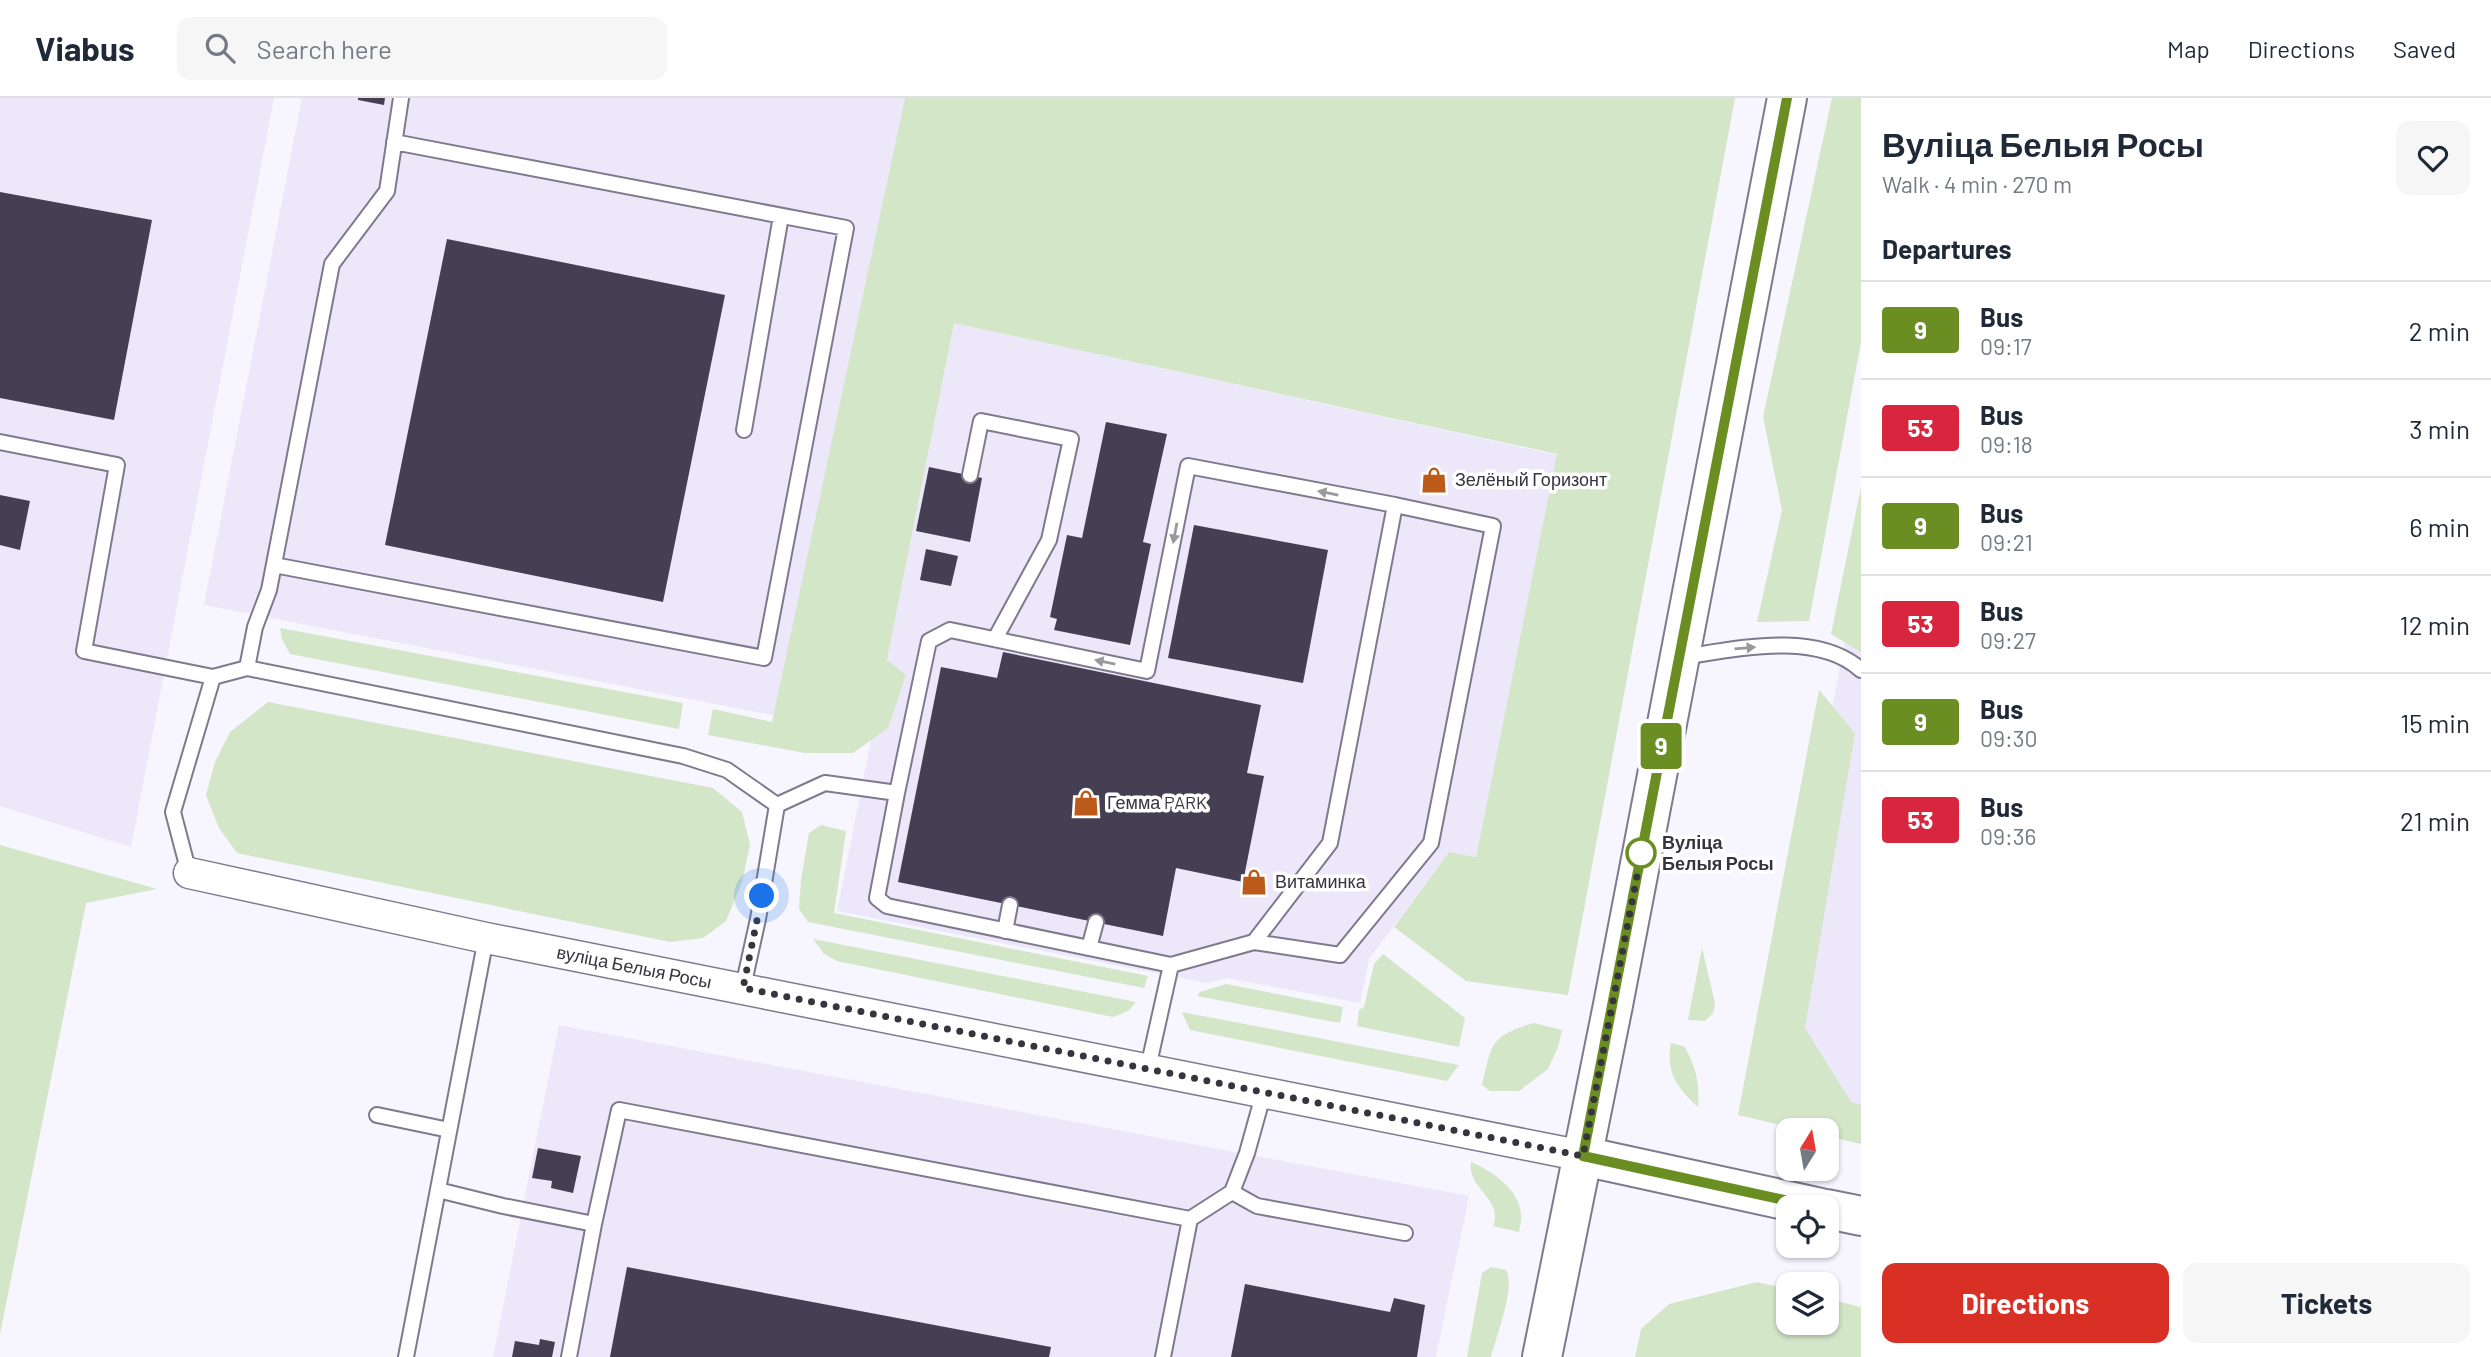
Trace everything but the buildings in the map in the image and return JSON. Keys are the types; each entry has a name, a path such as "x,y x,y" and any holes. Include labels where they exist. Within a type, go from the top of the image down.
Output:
{"main road":[{"path":"1542,1357 1787,98"},
{"name":"вуліца Белыя Росы","path":"1583,1156 1776,1198"},
{"path":"1839,1211 1861,1216"}],"street":[{"name":"вуліца Белыя Росы","path":"189,873 486,938 1583,1156"}],"lane":[{"path":"247,668 255,627 269,590 332,264 387,191 401,98"},
{"path":"274,565 764,658 846,228 394,142"},
{"path":"744,430 781,216"},
{"path":"970,475 981,421 1071,439 1049,540 995,639"},
{"path":"0,442 117,464 84,651 213,677 247,668 684,756 727,770 777,805"},
{"path":"1188,466 1395,505 1493,526 1431,843 1340,955 1254,942 1171,965 887,906 877,898 929,641 950,630 1147,671 1188,466"},
{"path":"1254,942 1329,843 1395,505"},
{"path":"1678,657 1741,648 1783,646 1818,649 1847,657 1861,670"},
{"path":"189,873 173,812 213,677"},
{"path":"777,805 825,783 897,793"},
{"path":"743,988 758,919 777,805"},
{"path":"1005,931 1010,905"},
{"path":"1089,948 1096,922"},
{"path":"406,1357 486,938"},
{"path":"1148,1068 1171,965"},
{"path":"569,1357 619,1110 1190,1219 1232,1192 1247,1153 1264,1092"},
{"path":"377,1115 449,1130"},
{"path":"438,1190 594,1224"},
{"path":"1232,1192 1257,1206 1405,1233"},
{"path":"1163,1357 1190,1219"}],"shaded area":[{"path":"0,98 274,98 131,847 0,806"},
{"path":"302,98 923,98 803,721 204,605"},
{"path":"954,323 1557,455 1476,857 1449,852 1369,959 1360,1003 1227,978 1207,983 837,911"},
{"path":"1848,626 1861,631 1861,1125 1755,1100"},
{"path":"559,1025 1469,1196 1436,1357 493,1357"}],"green space":[{"path":"905,98 1735,98 1568,995 1466,981 1394,927 1449,852 1476,857 1557,454 954,323 887,660 906,675 888,728 853,753 805,753 708,735 713,709 772,722"},
{"path":"1832,98 1861,98 1861,342 1809,621 1757,622 1782,510 1763,417"},
{"path":"1861,487 1861,652 1831,634"},
{"path":"280,628 683,703 679,729 290,654"},
{"path":"1819,690 1855,733 1805,1028 1851,1102 1861,1105 1861,1144 1839,1139 1839,1118 1776,1118 1776,1124 1738,1115"},
{"path":"268,702 713,788 742,812 750,845 742,882 726,921 703,938 670,942 237,853 219,828 206,795 215,762 230,732"},
{"path":"821,825 846,831 834,913 1148,976 1144,988 808,922 799,909 801,880 809,833"},
{"path":"0,845 157,889 86,903 0,1334"},
{"path":"813,939 1136,1002 1128,1011 1113,1017 837,961 824,954"},
{"path":"1702,948 1715,1003 1713,1013 1705,1021 1688,1020"},
{"path":"1383,954 1465,1018 1459,1047 1357,1026 1359,1010 1364,1007 1374,964"},
{"path":"1226,984 1343,1007 1340,1023 1197,996 1200,992"},
{"path":"1182,1012 1459,1065 1447,1081 1190,1030"},
{"path":"1534,1023 1562,1030 1548,1069 1519,1091 1490,1091 1482,1085 1495,1043 1509,1032"},
{"path":"1671,1043 1685,1047 1692,1062 1698,1083 1698,1107 1675,1079 1670,1063"},
{"path":"1471,1162 1496,1176 1510,1189 1519,1205 1519,1232 1493,1226 1494,1208 1474,1180"},
{"path":"1491,1267 1506,1270 1509,1288 1504,1312 1491,1357 1467,1357 1482,1273"},
{"path":"1757,1282 1776,1286 1776,1335 1839,1335 1839,1302 1861,1307 1861,1357 1635,1357 1641,1329 1669,1304"}],"bus line":[{"name":"9","path":"1776,1198 1583,1156 1787,98"}],"place":[{"name":"Зелёный Горизонт","path":"1434,480"},
{"name":"Гемма PARK","path":"1086,803"},
{"name":"Вуліца Белыя Росы","path":"1641,853"},
{"name":"Витаминка","path":"1254,882"}],"route":[{"path":"762,896 743,988 1583,1156 1643,845 1641,853"}]}
